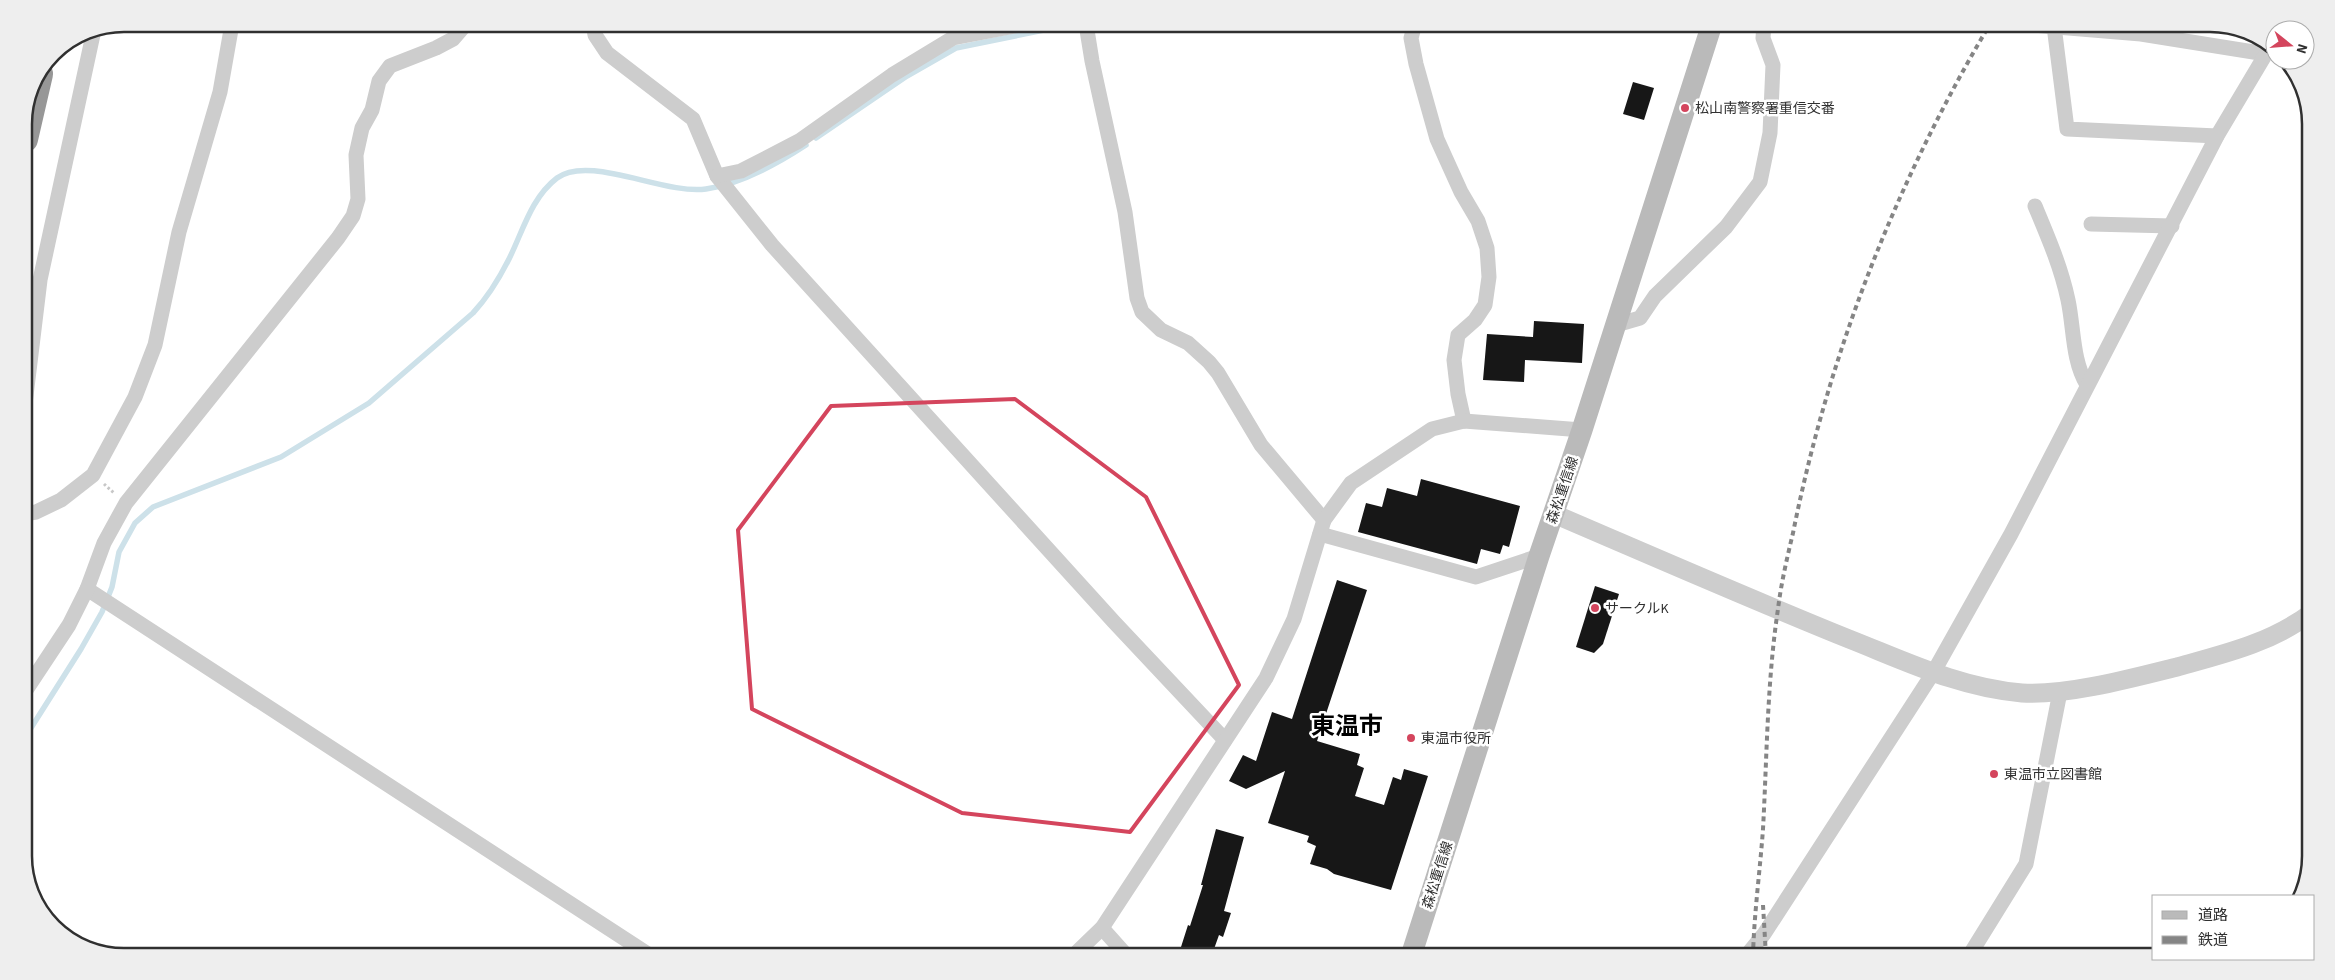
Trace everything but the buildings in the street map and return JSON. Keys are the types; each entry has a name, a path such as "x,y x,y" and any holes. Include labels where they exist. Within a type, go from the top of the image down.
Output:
{"main road":[{"name":"森松重信線","path":"1414,948 1709,32"}],"street":[{"path":"33,512 61,500 93,474 135,397 155,345 179,232 220,92 231,32"},
{"path":"33,680 70,625 87,589 104,543 126,503 338,238 353,216 358,199 356,155 362,128 372,110 379,81 390,66 436,48 453,39 459,32"},
{"path":"594,32 607,53 693,119 717,176 772,245 1114,622 1225,740"},
{"path":"717,176 740,172 799,141 892,75 953,38 984,32"},
{"path":"1087,32 1125,212 1137,298 1142,312 1156,326 1188,343 1209,362 1218,373 1261,445 1322,527 1476,577 1539,556"},
{"path":"1413,32 1411,38 1416,64 1437,139 1461,192 1478,221 1487,248 1489,277 1485,305 1476,320 1458,335 1454,360 1458,394 1464,421"},
{"path":"1616,324 1640,318 1655,296 1726,227 1760,182 1770,133 1773,65 1763,38 1763,32"},
{"path":"2055,32 2067,130 2217,136"},
{"path":"2161,32 2265,50"},
{"path":"33,338 40,280 92,38"},
{"path":"1752,948 1770,926 1933,673 2012,534 2217,136 2265,56"},
{"path":"2035,206 2059,264 2068,300 2080,372 2088,385"},
{"path":"2091,224 2172,226"},
{"path":"1081,948 1102,928 1266,678 1294,619 1322,527 1351,483 1432,429 1464,421 1582,430"},
{"path":"1554,514 1778,610 1933,673 1978,687 2005,691 2022,693 2060,692 2152,673 2245,648 2302,620"},
{"path":"87,589 639,948"},
{"path":"1974,948 2026,864 2060,692"},
{"path":"1102,928 1120,948"}],"path":[{"path":"93,474 126,503"}],"highlighted area":[{"path":"1015,399 1146,497 1239,685 1130,832 962,813 752,709 738,530 831,406"}],"waterway":[{"path":"816,138 907,76 956,48 1034,32"},
{"path":"33,725 102,612 112,587 119,552 135,523 153,507 281,457 369,403 473,313 501,274 540,195 557,178 571,172 588,170 670,186 706,189 745,178 806,145"}],"railway":[{"path":"1754,948 1763,829 1769,691 1774,636 1782,581 1808,466 1846,335 1870,270 1896,207 1925,145 1985,32"},
{"path":"1763,905 1766,948"}],"place":[{"name":"松山南警察署重信交番","path":"1685,108"},
{"name":"サークルK","path":"1595,608"},
{"name":"東温市役所","path":"1411,738"},
{"name":"東温市立図書館","path":"1994,774"}],"district":[{"name":"東温市","path":"1347,726"}]}
